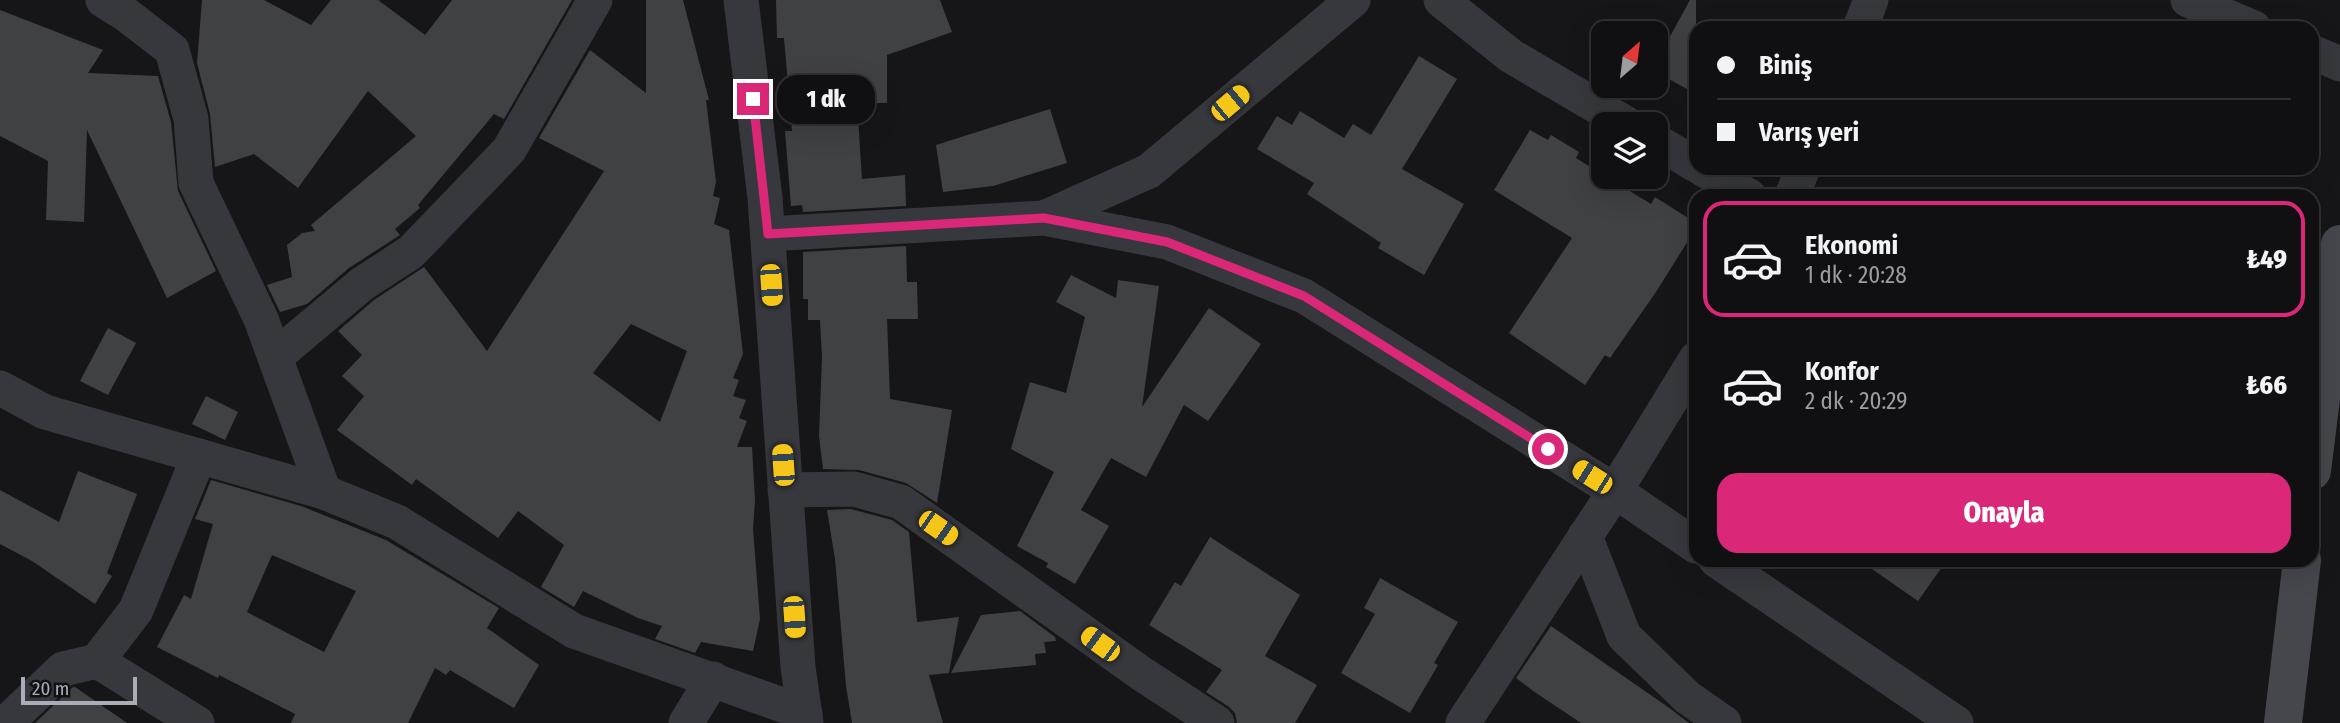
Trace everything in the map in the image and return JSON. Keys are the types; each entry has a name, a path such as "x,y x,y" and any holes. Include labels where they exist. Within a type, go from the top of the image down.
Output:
{"main road":[{"path":"2319,388 2340,244"},
{"path":"2283,723 2301,567"}],"street":[{"path":"103,0 172,50 191,119 196,183 261,319 324,492"},
{"path":"275,357 362,284 411,252 509,150 595,0"},
{"path":"741,0 768,234 797,667 805,718"},
{"path":"1044,218 1149,171 1353,0"},
{"path":"1441,0 1511,56 1607,112"},
{"path":"1863,21 1871,0"},
{"path":"2188,0 2238,21"},
{"path":"2319,55 2340,64"},
{"path":"1668,148 1689,161"},
{"path":"1713,175 1737,189"},
{"path":"768,234 1044,218 1167,242 1304,296 1615,491 1689,541"},
{"path":"1463,723 1615,491 1689,370"},
{"path":"0,388 44,412 324,492 397,522 574,631 713,679 805,718"},
{"path":"6,723 63,669 97,661 136,610 199,456"},
{"path":"785,490 854,489 901,502 1142,674 1217,723"},
{"path":"1585,536 1624,636 1687,697 1724,723"},
{"path":"1726,567 1956,723"},
{"path":"97,661 197,723"},
{"path":"686,723 713,679"}],"building":[{"path":"202,0 264,0 311,25 331,0 378,0 425,35 452,0 572,0 504,119 494,114 418,205 420,208 395,229 400,235 349,268 307,304 280,312 267,285 292,277 287,245 302,233 315,231 311,225 416,136 368,91 298,188 254,154 215,167 210,114 197,63"},
{"path":"646,0 683,0 709,100 706,100 716,182 713,196 720,198 714,224 729,230 743,354 733,378 739,380 733,396 746,400 739,418 747,421 737,447 752,447 755,500 753,529 760,619 753,651 701,642 695,653 655,639 662,626 638,618 583,591 574,607 541,587 564,545 518,511 498,538 416,479 412,485 337,430 364,396 342,376 362,355 338,331 374,300 424,267 487,351 604,171 539,138 590,50 646,93","holes":["631,324 687,351 660,422 593,373"]},
{"path":"776,0 940,0 952,32 887,55 887,103 857,103 862,179 905,175 906,206 803,212 802,205 791,206 785,131 792,131 784,38 777,38"},
{"path":"1690,0 1696,0 1696,21 1689,21 1689,90 1668,79 1668,40"},
{"path":"0,10 103,50 88,73 158,76 171,122 178,191 216,271 167,298 87,130 84,222 46,220 48,161 0,136"},
{"path":"1419,56 1457,79 1402,169 1464,204 1424,275 1378,248 1381,243 1307,194 1314,183 1257,149 1277,116 1292,125 1300,111 1344,138 1353,124 1371,135"},
{"path":"1050,109 1067,163 993,186 943,192 936,145"},
{"path":"1530,130 1548,140 1551,135 1579,152 1576,158 1591,167 1591,189 1627,189 1651,204 1655,197 1689,219 1689,239 1610,358 1605,355 1585,385 1509,333 1572,238 1494,190"},
{"path":"906,246 907,282 917,282 918,319 887,319 890,399 952,410 937,503 906,483 859,470 823,469 819,436 822,357 820,320 808,320 808,299 803,299 803,252"},
{"path":"1071,275 1116,298 1118,280 1159,286 1142,407 1209,308 1261,344 1208,421 1184,405 1146,477 1111,458 1081,510 1109,526 1075,584 1046,567 1048,563 1017,546 1054,472 1011,449 1030,382 1066,393 1085,317 1056,302"},
{"path":"108,328 136,343 108,395 80,381"},
{"path":"206,396 238,412 225,440 192,424"},
{"path":"78,471 137,494 107,573 112,576 95,604 32,561 0,544 0,490 59,522"},
{"path":"211,480 301,506 386,540 499,608 487,628 539,665 514,708 450,670 446,675 435,668 408,723 291,723 295,714 157,647 184,595 191,599 213,524 195,519","holes":["272,555 356,591 324,652 247,612"]},
{"path":"851,509 892,520 909,532 917,622 959,617 949,673 929,675 943,723 852,723 846,686 835,559 827,510"},
{"path":"1210,537 1300,595 1265,656 1317,685 1295,723 1237,723 1235,713 1229,707 1206,692 1222,670 1149,625 1175,582 1181,586"},
{"path":"1869,567 1942,567 1918,601"},
{"path":"1380,578 1458,622 1434,663 1438,665 1410,713 1341,673 1375,614 1364,608"},
{"path":"1020,611 1055,637 1056,641 1044,642 1046,653 1035,654 1036,665 951,673 981,615"},
{"path":"1551,626 1689,723 1581,723 1536,693 1516,678"},
{"path":"75,687 127,723 35,723"}],"route":[{"path":"753,99 768,234 1044,218 1167,242 1304,296 1548,449"}]}
